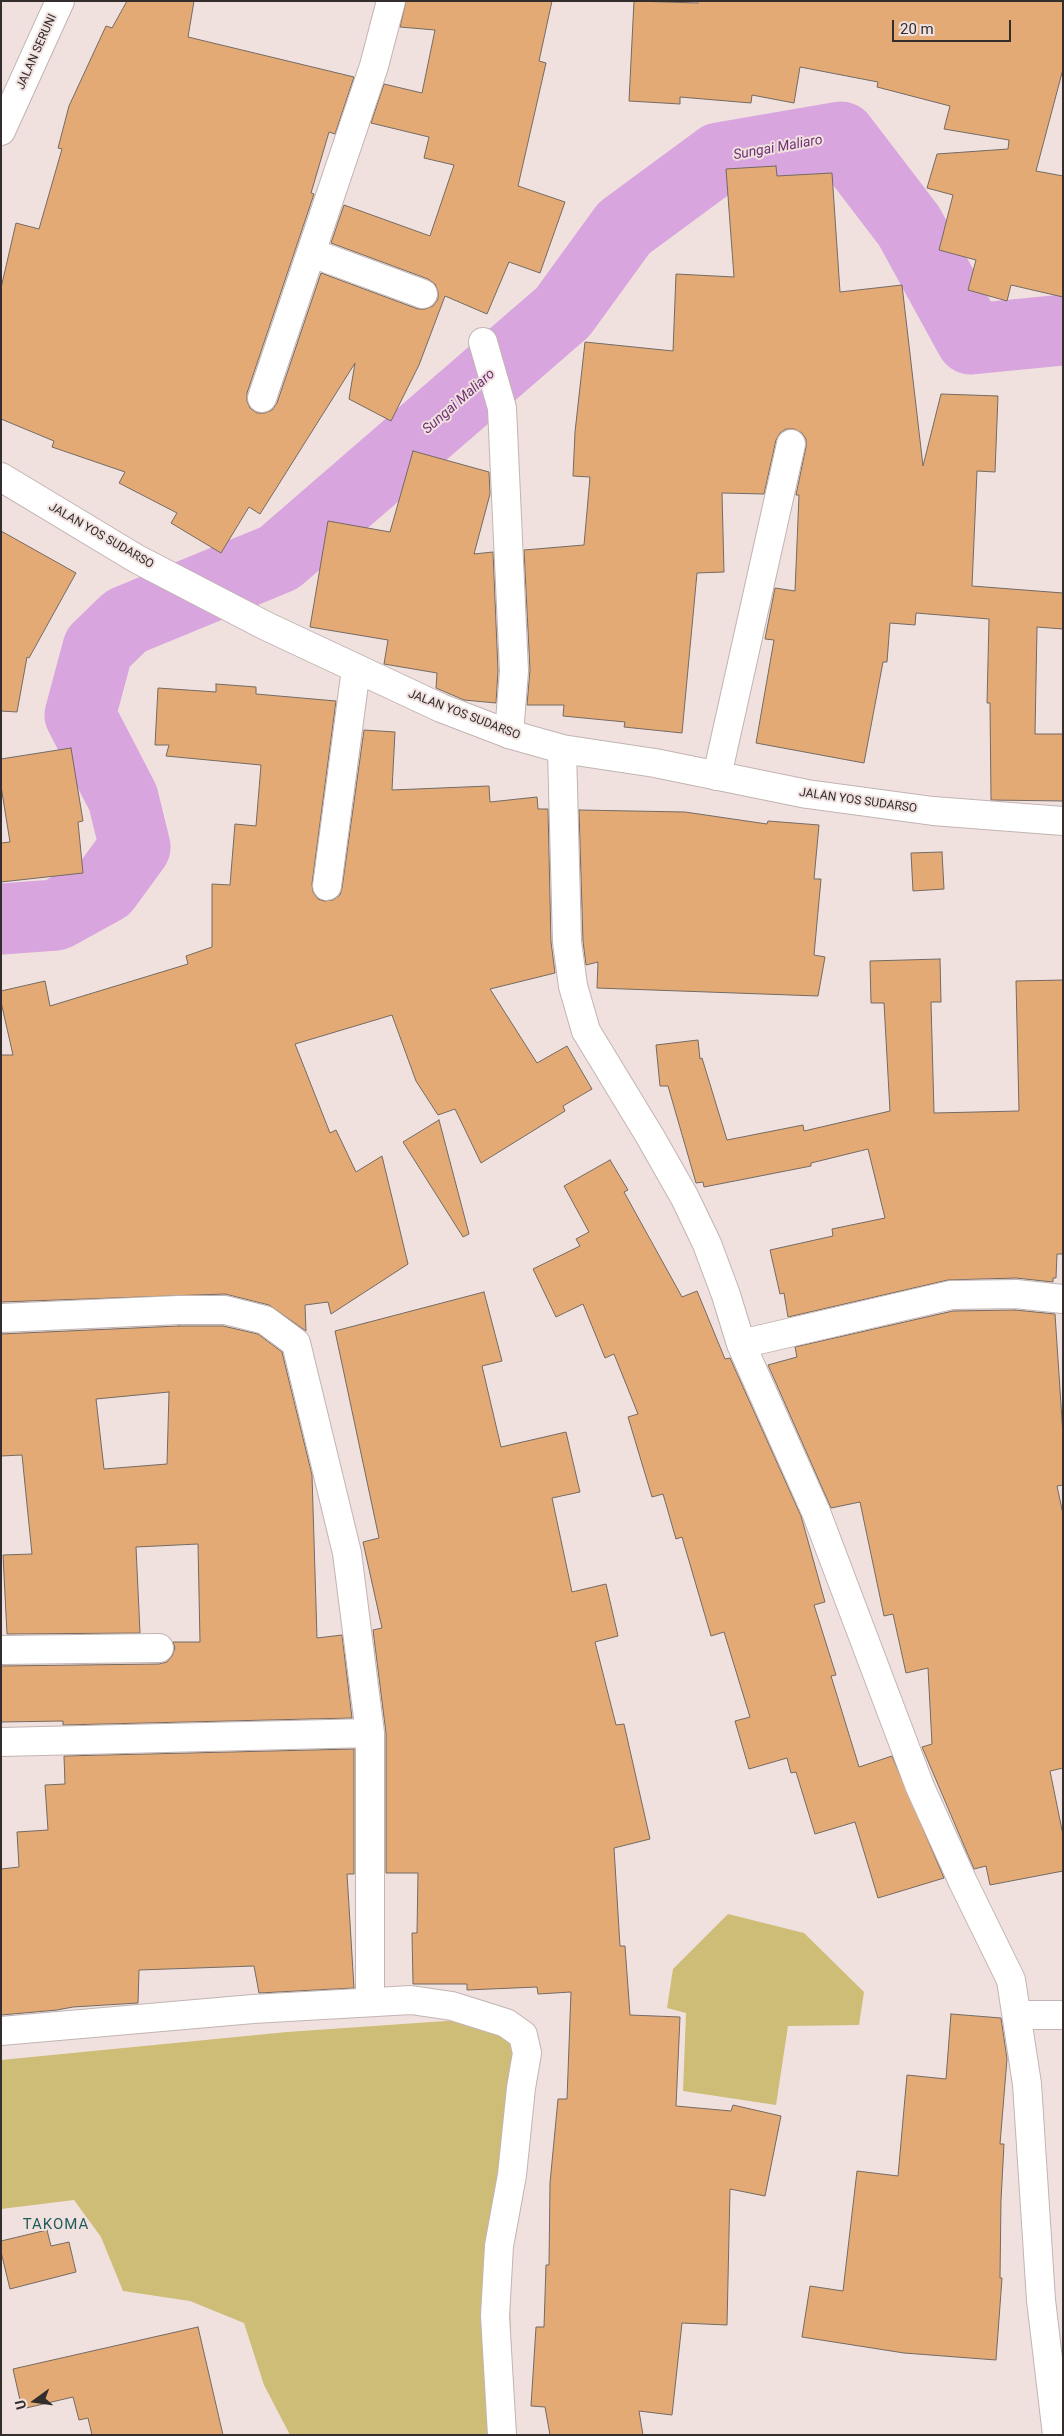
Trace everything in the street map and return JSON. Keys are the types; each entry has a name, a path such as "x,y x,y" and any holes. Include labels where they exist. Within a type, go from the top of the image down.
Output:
{"street":[{"name":"JALAN SERUNI","path":"1,131 60,1"},
{"path":"262,398 374,66 391,1"},
{"path":"312,253 423,294"},
{"path":"483,342 502,408 514,671 509,734"},
{"path":"717,776 791,444"},
{"name":"JALAN YOS SUDARSO","path":"1,477 137,559 266,626 356,670 441,708 509,734 562,749 655,763 807,794 933,811 1063,821"},
{"path":"327,886 356,670"},
{"path":"562,749 567,942 573,986 586,1031 685,1198 723,1286 741,1344 816,1512 920,1787 963,1882 1011,1980 1027,2084 1041,2300 1057,2435"},
{"path":"741,1344 951,1295 1016,1294 1063,1300"},
{"path":"1,1318 179,1310 225,1310 265,1320 296,1343 347,1553 370,1734 370,2001"},
{"path":"1,1650 159,1648"},
{"path":"1,1742 370,1734"},
{"path":"1,2031 370,2001 411,2000 435,2002 506,2023 523,2035 527,2053 521,2088 512,2175 499,2246 495,2316 502,2435"},
{"path":"1017,2015 1063,2015"}],"shaded area":[{"path":"728,1914 804,1933 864,1992 859,2025 788,2026 776,2105 683,2091 686,2013 667,2008 673,1969"},
{"path":"475,2019 517,2034 509,2274 514,2435 290,2435 264,2385 244,2323 190,2301 123,2291 101,2237 74,2200 1,2209 1,2060 287,2032"}],"building":[{"path":"127,1 194,1 188,37 354,77 335,134 329,132 311,193 314,194 247,393 247,401 250,408 257,413 265,413 272,410 277,403 321,273 418,309 433,306 438,299 435,284 428,279 331,243 344,205 430,236 454,165 424,158 429,137 371,123 384,84 422,93 435,30 400,27 406,1 552,1 539,61 546,63 518,186 565,202 540,273 509,262 487,314 445,296 419,365 391,421 349,399 355,363 260,514 249,507 221,553 171,523 177,513 119,483 125,472 52,447 54,441 1,419 1,288 16,223 39,229 62,149 58,148 69,106 106,26 112,28"},
{"path":"634,1 698,3 699,1 1063,1 1063,69 1036,171 1063,176 1063,297 1011,285 1007,301 968,290 976,260 939,250 953,195 927,188 937,154 1008,149 1009,140 944,129 950,106 877,87 878,82 800,67 794,103 752,95 751,103 680,97 680,104 629,101"},
{"path":"776,166 777,176 832,173 840,292 902,285 923,466 941,394 998,396 995,472 977,471 972,586 1063,593 1063,629 1037,627 1035,734 1063,734 1063,801 991,800 990,703 987,703 989,619 916,613 915,625 890,623 887,662 883,662 864,763 756,743 774,640 765,639 775,588 795,591 799,495 796,495 806,439 802,433 794,429 786,429 780,433 776,440 764,494 722,493 724,572 697,573 682,733 624,727 625,722 563,716 564,705 527,705 530,670 524,550 584,545 590,477 573,476 575,432 585,342 673,351 676,274 734,277 726,169"},
{"path":"413,451 489,472 490,494 474,554 493,552 498,671 496,703 464,700 436,688 437,673 384,664 388,640 310,627 328,521 390,532"},
{"path":"1,531 76,573 29,658 27,657 17,712 1,711"},
{"path":"216,684 256,687 256,694 336,701 312,884 313,892 318,899 324,901 333,900 340,895 342,888 364,730 395,732 392,790 489,786 490,802 537,797 538,809 548,809 551,942 555,973 490,989 537,1063 567,1046 592,1089 563,1106 565,1111 481,1163 455,1109 438,1115 416,1081 392,1015 295,1044 330,1133 336,1130 356,1172 382,1156 408,1264 331,1314 328,1302 305,1305 306,1331 269,1305 225,1294 1,1302 1,1055 13,1055 1,1002 1,991 45,981 50,1006 188,964 186,956 212,947 212,884 230,885 235,824 256,826 261,765 166,756 169,745 155,745 158,688 216,692"},
{"path":"71,748 83,821 78,822 83,873 1,882 1,843 10,842 1,786 1,759"},
{"path":"579,810 685,812 767,824 768,821 819,825 814,879 821,879 814,955 825,957 818,996 597,988 598,962 586,965 583,941"},
{"path":"942,852 944,889 913,891 911,853"},
{"path":"940,959 941,1002 931,1002 934,1113 1019,1111 1016,981 1063,980 1063,1254 1057,1254 1056,1278 1053,1278 1053,1282 1016,1278 948,1280 788,1317 784,1293 780,1294 770,1250 833,1236 832,1229 885,1218 868,1149 811,1163 811,1166 704,1187 703,1182 696,1183 668,1086 660,1086 656,1045 698,1040 700,1059 702,1058 727,1140 803,1125 804,1131 890,1111 884,1003 871,1003 870,961"},
{"path":"439,1120 469,1234 463,1237 403,1142"},
{"path":"610,1160 628,1190 624,1192 682,1297 697,1291 725,1359 730,1358 801,1516 825,1602 814,1605 836,1675 831,1676 859,1767 892,1756 944,1878 878,1898 855,1822 815,1834 796,1772 791,1773 787,1758 749,1769 735,1721 750,1717 724,1632 711,1636 682,1537 676,1539 663,1494 652,1497 628,1417 638,1414 614,1354 605,1358 583,1304 556,1317 533,1269 580,1246 576,1239 589,1232 564,1186"},
{"path":"484,1292 502,1361 482,1366 501,1447 566,1432 580,1492 552,1498 572,1592 606,1584 618,1636 595,1642 616,1725 624,1724 650,1839 614,1848 620,1946 625,1946 630,2015 680,2017 676,2106 731,2111 733,2105 781,2116 765,2196 730,2189 727,2325 682,2323 672,2415 639,2411 643,2435 550,2435 545,2407 531,2406 536,2327 544,2327 546,2265 549,2265 550,2183 558,2099 567,2099 571,1992 538,1994 537,1987 467,1990 467,1984 413,1984 412,1933 417,1933 418,1873 386,1873 386,1733 373,1630 382,1628 363,1542 379,1538 335,1331"},
{"path":"1015,1310 1055,1314 1063,1435 1063,1485 1057,1486 1063,1514 1063,1768 1050,1771 1063,1835 1063,1871 990,1885 986,1866 974,1869 922,1747 932,1744 928,1668 906,1673 893,1614 884,1616 860,1502 831,1508 768,1365 797,1357 795,1347 953,1311"},
{"path":"179,1326 223,1326 258,1334 282,1352 312,1475 317,1638 342,1635 352,1718 63,1725 63,1721 1,1722 1,1666 159,1664 167,1662 172,1656 175,1648 173,1642 200,1642 198,1544 136,1547 140,1633 7,1634 3,1555 32,1554 22,1455 1,1456 1,1334","holes":["169,1392 167,1464 104,1469 96,1399"]},
{"path":"354,1749 354,1874 347,1874 354,1988 259,1993 254,1966 139,1970 138,2003 73,2007 1,2015 1,1869 19,1867 17,1832 48,1830 45,1785 65,1784 64,1756"},
{"path":"951,2014 1001,2018 1007,2059 1000,2144 1004,2144 1001,2200 1000,2278 1002,2278 996,2360 904,2353 802,2337 810,2286 843,2291 857,2171 898,2176 907,2075 946,2079"},
{"path":"47,2230 51,2246 69,2242 76,2272 10,2289 1,2252 1,2241"},
{"path":"198,2327 223,2435 92,2435 88,2418 79,2420 73,2397 22,2409 13,2369"}],"waterway":[{"name":"Sungai Maliaro","path":"1,919 56,915 105,888 135,847 123,798 80,715 98,648 126,621 279,558 563,312 624,228 719,158 841,137 909,226 971,339 1063,330"}],"district":[{"name":"TAKOMA","path":"56,2225"}]}
